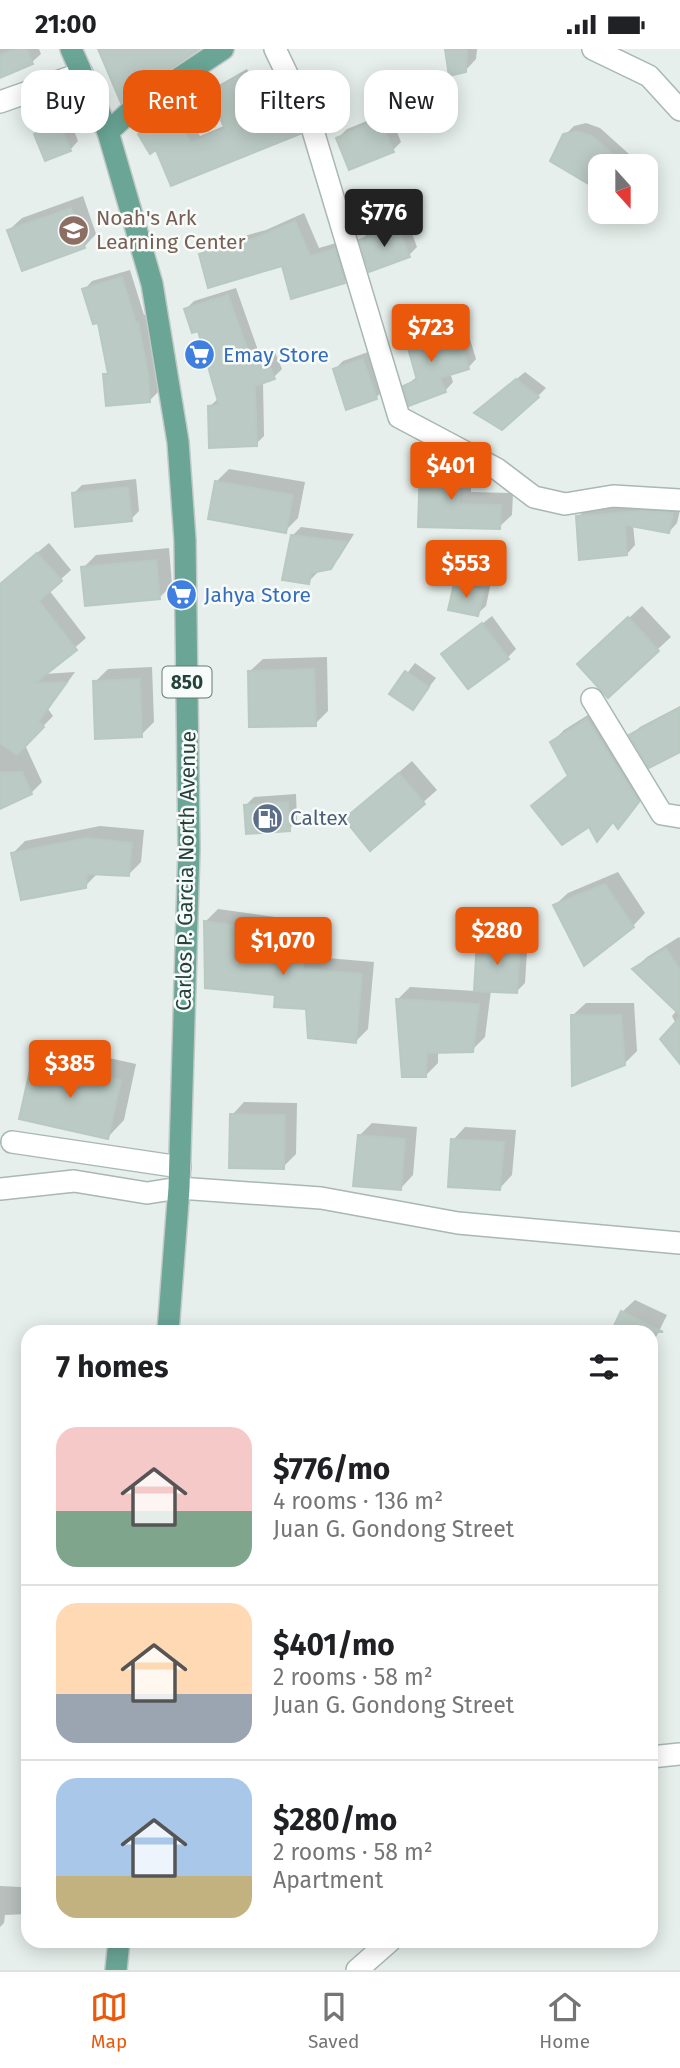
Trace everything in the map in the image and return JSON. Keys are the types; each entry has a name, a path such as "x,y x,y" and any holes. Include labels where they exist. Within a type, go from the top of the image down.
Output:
{"main road":[{"name":"Carlos P. Garcia North Avenue","path":"71,49 81,70"},
{"path":"109,131 134,108 223,49"},
{"name":"Carlos P. Garcia North Avenue","path":"108,133 152,284 179,454 185,540 189,849 180,1178 169,1325"},
{"path":"116,1970 118,1948"}],"street":[{"path":"275,49 312,124 399,417 497,469 534,497 565,504 613,496 680,500"},
{"path":"593,49 649,76 680,110"},
{"path":"0,102 21,95"},
{"path":"592,699 662,814 680,817"},
{"path":"12,1142 180,1178 321,1198 458,1223 680,1243"},
{"path":"0,1189 74,1181 147,1193 180,1178"},
{"path":"658,1756 680,1754"},
{"path":"357,1970 382,1948"}],"building":[{"path":"15,49 27,49 33,64 0,78 0,55"},
{"path":"98,49 199,49 169,70 123,70 121,103"},
{"path":"445,49 467,49 466,72 458,74 458,70 448,70"},
{"path":"235,78 235,133 300,134 171,186 156,150 150,154 138,134 185,133 191,143 221,133 225,129 221,120 221,87"},
{"path":"364,126 364,133 386,133 394,152 349,170 336,138"},
{"path":"576,131 592,136 612,154 588,154 588,184 550,161 563,134"},
{"path":"64,133 71,151 45,161 34,134"},
{"path":"71,208 85,248 22,271 7,230"},
{"path":"295,221 310,256 335,249 345,283 291,299 282,266 208,288 199,254 256,238"},
{"path":"397,225 410,257 369,272 359,240"},
{"path":"122,277 136,323 138,322 148,373 150,402 106,406 103,374 108,374 98,323 93,324 82,289"},
{"path":"228,295 252,362 266,357 275,379 255,386 257,446 209,448 208,406 219,405 198,331 192,333 184,309"},
{"path":"434,325 440,349 461,343 469,369 440,378 446,392 409,406 403,386 417,380 404,334"},
{"path":"363,359 377,399 346,410 333,369"},
{"path":"516,379 539,397 502,430 474,413"},
{"path":"420,464 460,465 459,504 501,505 500,529 418,527"},
{"path":"215,481 293,495 286,533 208,519"},
{"path":"128,487 132,521 75,527 72,493"},
{"path":"641,511 673,513 669,533 625,525 627,555 579,560 576,516"},
{"path":"291,535 347,542 331,569 311,573 309,584 282,580"},
{"path":"37,553 62,581 39,601 77,650 35,683 67,682 39,721 44,727 17,755 0,743 0,584"},
{"path":"156,560 160,599 85,606 81,567"},
{"path":"454,584 484,591 478,616 448,610"},
{"path":"628,617 659,651 608,698 577,664"},
{"path":"482,623 509,659 468,689 441,654"},
{"path":"314,669 316,726 249,727 248,671"},
{"path":"405,671 429,687 413,710 389,694"},
{"path":"140,679 142,737 95,739 93,681"},
{"path":"680,708 680,752 649,768 629,735"},
{"path":"587,719 639,802 618,829 613,822 597,842 589,827 562,845 531,806 568,776 550,742"},
{"path":"0,772 22,772 32,794 0,809"},
{"path":"399,773 425,804 370,851 344,819"},
{"name":"Caltex","path":"288,802 290,831 246,834 244,805"},
{"path":"86,838 132,843 129,876 87,874 86,888 21,900 11,853"},
{"path":"605,884 634,927 584,966 553,905"},
{"path":"204,921 276,931 304,930 303,969 362,974 356,1043 308,1038 306,1009 274,1007 275,995 205,988"},
{"path":"477,941 520,944 517,993 474,991"},
{"path":"666,948 680,970 680,1015 632,969"},
{"path":"396,999 479,1004 473,1052 427,1053 426,1077 402,1077"},
{"path":"571,1015 621,1015 625,1065 572,1086"},
{"path":"680,1017 680,1064 660,1039"},
{"path":"32,1061 121,1080 108,1139 19,1119"},
{"path":"230,1114 285,1115 284,1169 229,1168"},
{"path":"358,1135 405,1139 401,1190 353,1186"},
{"path":"451,1139 504,1142 500,1190 448,1187"},
{"path":"621,1311 649,1325 614,1325"}],"place":[{"name":"Noah's Ark Learning Center","path":"73,230"},
{"name":"Emay Store","path":"200,355"},
{"name":"Jahya Store","path":"181,595"},
{"name":"Caltex","path":"267,818"}]}
